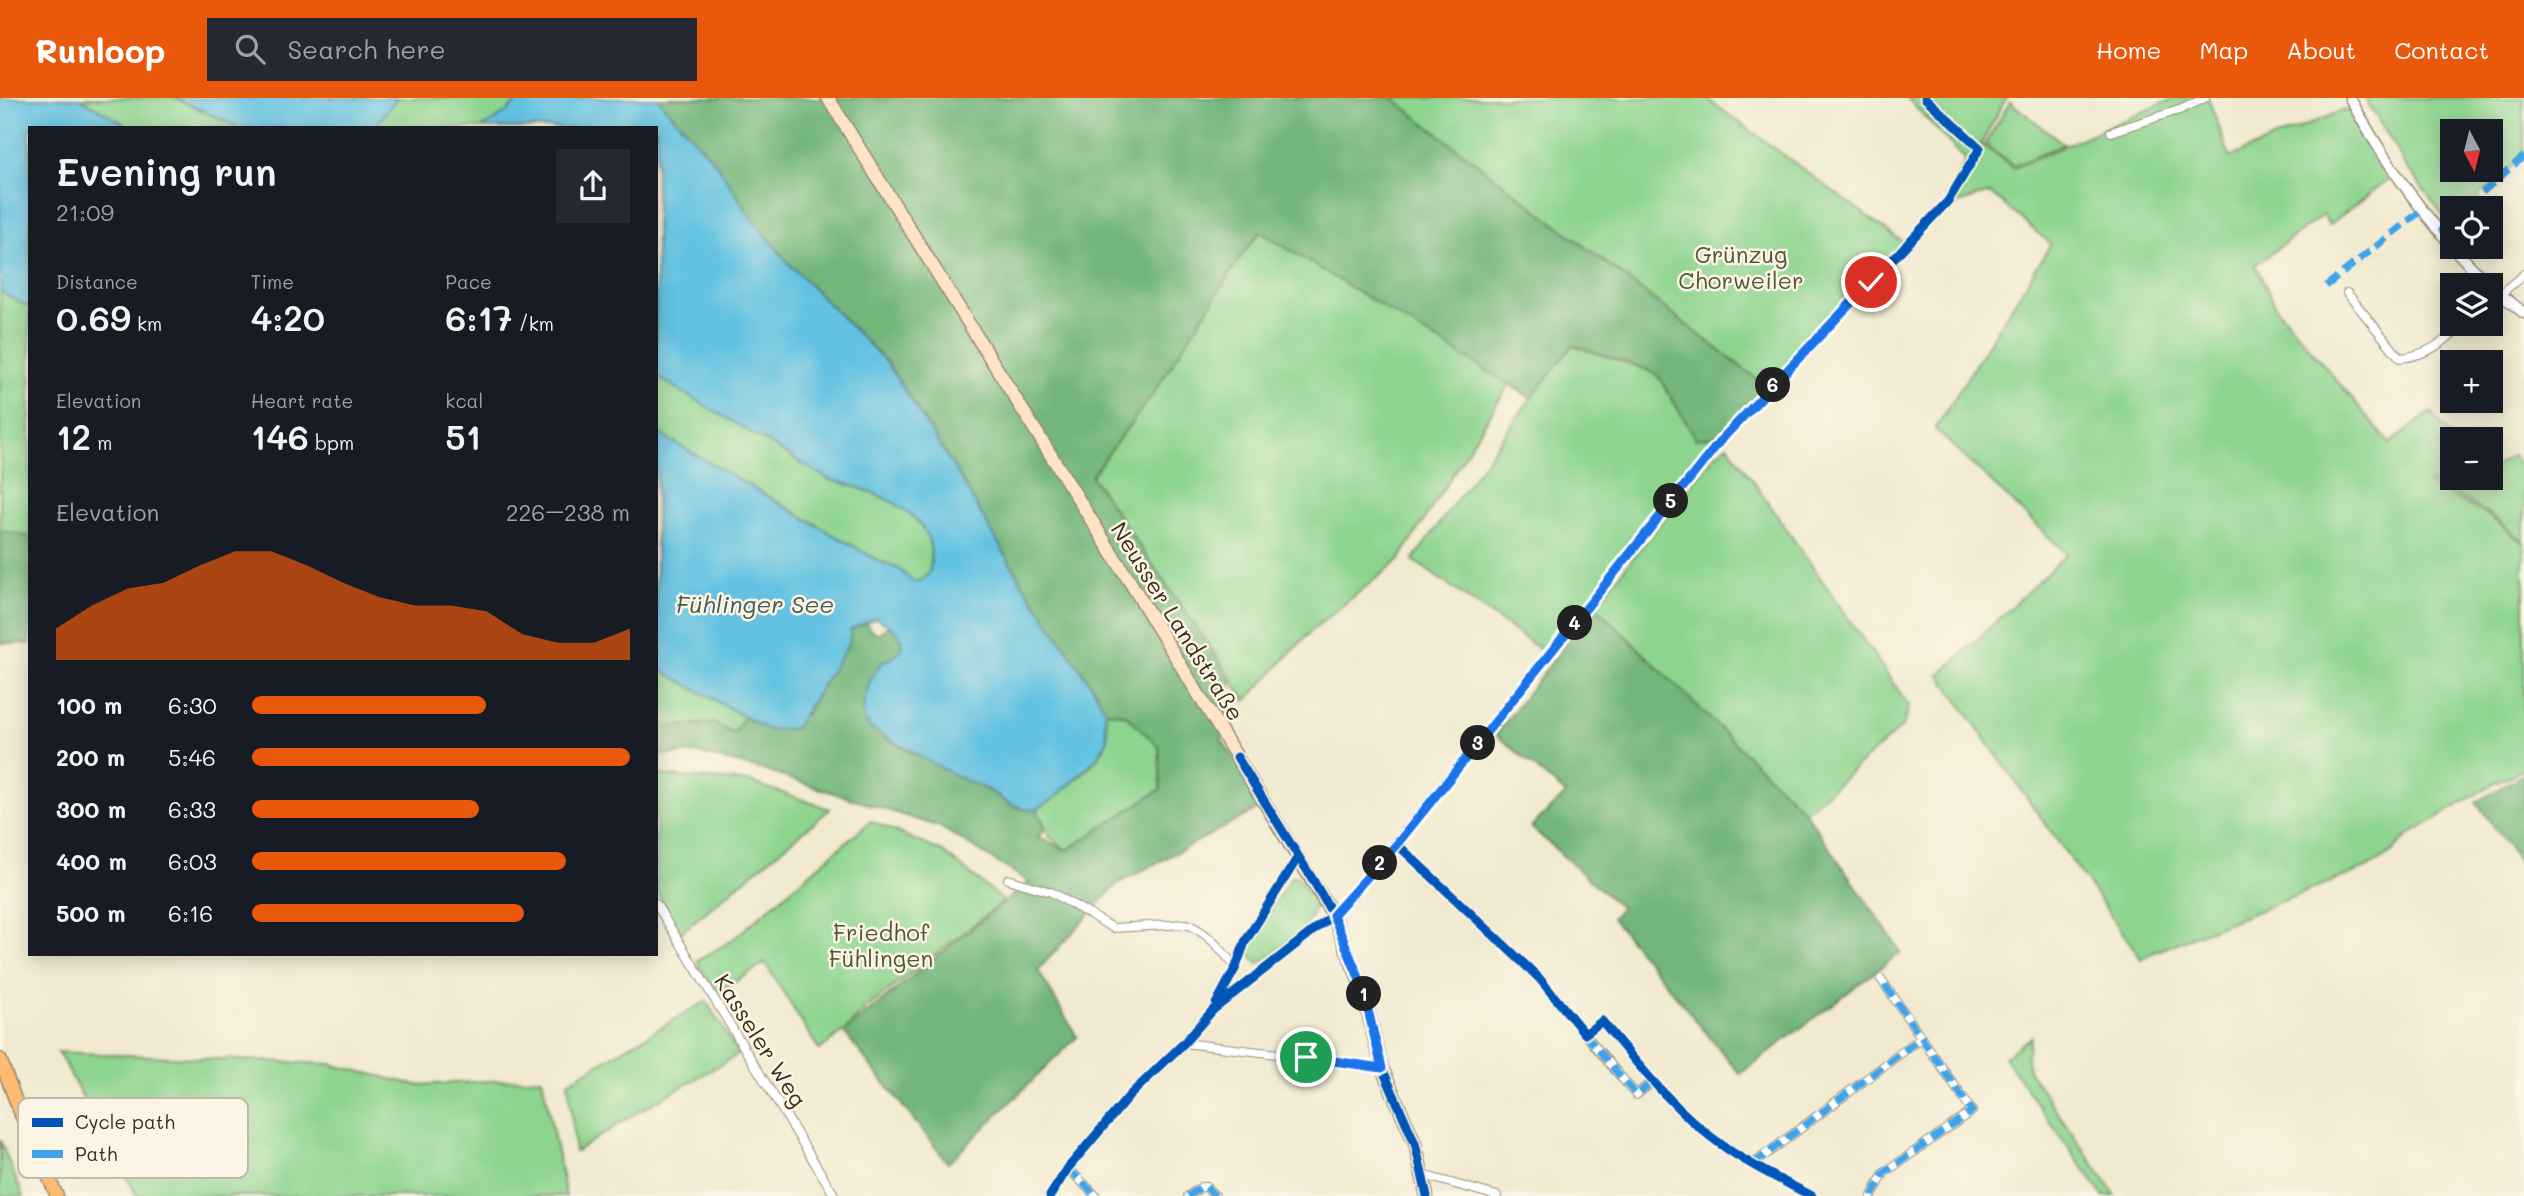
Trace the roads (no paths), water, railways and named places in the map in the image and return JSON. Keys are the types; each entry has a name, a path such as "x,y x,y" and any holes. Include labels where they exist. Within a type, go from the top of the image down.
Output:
{"main road":[{"name":"Neusser Landstraße","path":"828,98 1130,582 1333,915 1362,985 1382,1068 1410,1129 1427,1196"},
{"path":"0,1059 18,1107"},
{"path":"49,1178 57,1196"}],"street":[{"path":"2111,132 2182,109 2206,98"},
{"path":"2350,98 2404,187 2440,231"},
{"path":"1050,1196 1068,1168 1130,1095 1213,1010 1333,915 1397,844 1721,440 1914,238"},
{"path":"2464,259 2478,273"},
{"path":"2503,292 2524,274"},
{"path":"2347,293 2400,359 2419,356 2450,336"},
{"path":"2503,303 2524,313"},
{"path":"1397,844 1539,978 1636,1095 1653,1082"},
{"path":"1213,1010 1236,967 1245,942 1298,857"},
{"path":"1008,879 1051,892 1112,928 1186,924 1197,928 1205,933 1236,967"},
{"name":"Kasseler Weg","path":"658,907 835,1196"},
{"path":"1872,1196 1884,1173 1972,1111 1881,979"},
{"path":"1585,1034 1602,1020 1653,1082 1712,1137 1753,1164 1812,1196"},
{"path":"1753,1164 1921,1038"},
{"path":"1184,1042 1382,1068"},
{"path":"1068,1168 1096,1196"},
{"path":"1423,1175 1497,1196"},
{"path":"1188,1196 1201,1186 1215,1196"}],"water":[{"path":"0,98 80,98 128,126 28,126 28,307 0,291"},
{"path":"176,98 397,98 376,126 236,126"},
{"name":"Fühlinger See","path":"520,98 657,98 716,163 752,219 790,265 888,364 956,471 1019,578 1097,694 1105,711 1107,741 1096,759 1055,798 1037,809 1026,810 958,777 870,728 863,716 871,681 877,668 896,655 903,643 898,633 876,618 851,629 849,643 795,728 769,730 658,668 658,433 881,562 899,569 912,581 920,581 929,572 929,541 917,521 896,504 870,492 830,480 658,377 658,126 485,126 507,112"}],"park label":[{"name":"Grünzug Chorweiler","path":"1741,267"},
{"name":"Friedhof Fühlingen","path":"881,945"}]}
